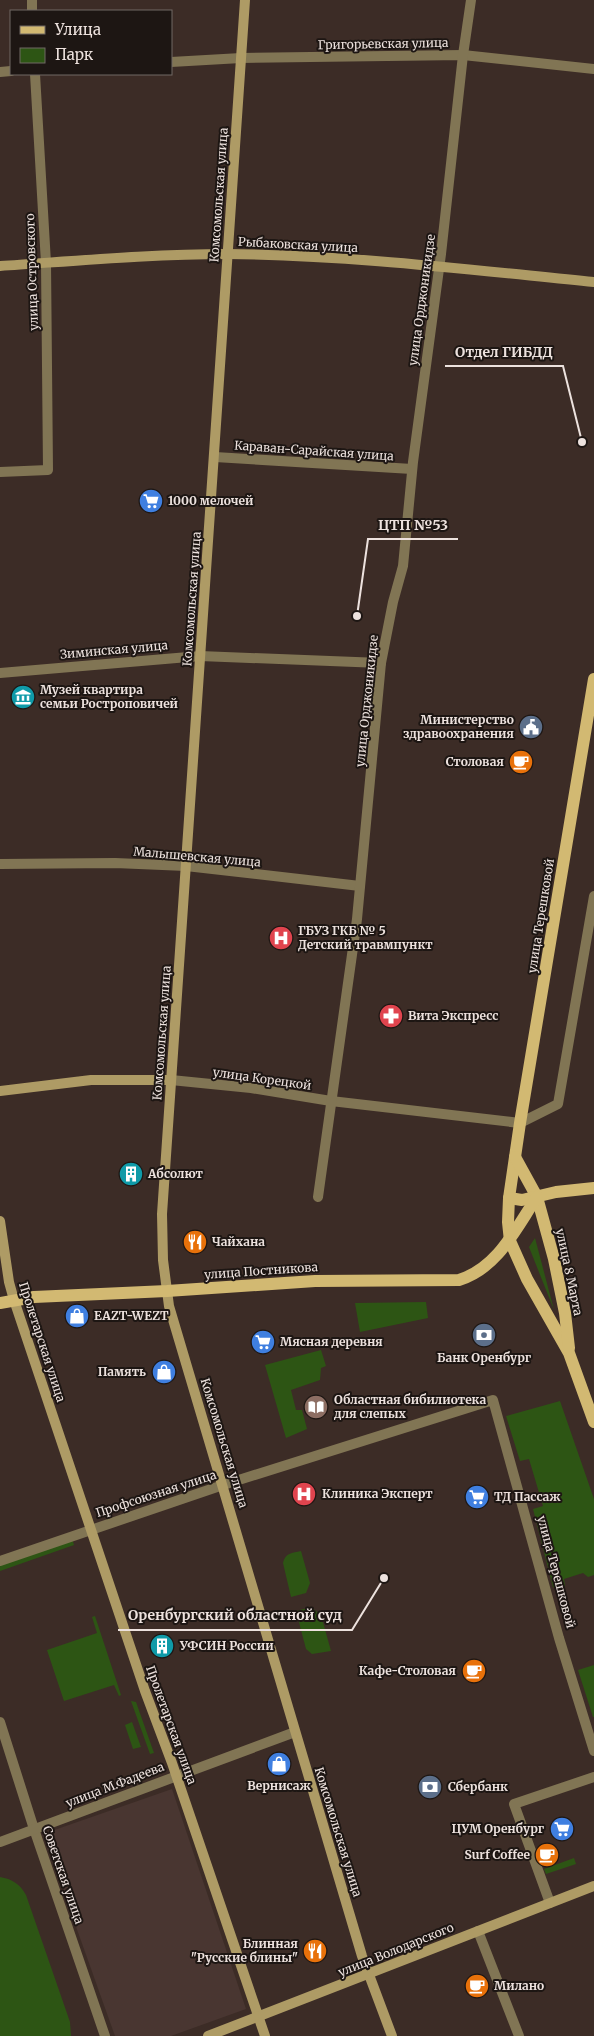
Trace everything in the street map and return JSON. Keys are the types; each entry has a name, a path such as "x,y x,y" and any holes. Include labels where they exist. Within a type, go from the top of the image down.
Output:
{"main road":[{"name":"Комсомольская улица","path":"245,0 226,254 215,457 162,1214 163,1260 166,1291 295,1732 369,1975 392,2036"},
{"name":"Рыбаковская улица","path":"0,266 177,255 275,255 439,266 594,282"},
{"name":"улица Терешковой","path":"510,1241 508,1222 509,1198 520,1123 594,679"},
{"name":"улица Корецкой","path":"0,1091 91,1080 171,1080"},
{"path":"515,1157 537,1197"},
{"path":"509,1198 522,1200 556,1192 594,1188"},
{"name":"улица Постникова","path":"0,1303 34,1297 166,1291 315,1281 459,1280 471,1277 489,1263 510,1241 537,1197"},
{"name":"улица 8 Марта","path":"537,1197 566,1313 569,1353"},
{"name":"Пролетарская улица","path":"0,1221 14,1300 145,1691 176,1776 264,2036"},
{"name":"улица 8 Марта","path":"510,1241 527,1279 569,1353 594,1422"},
{"name":"улица Володарского","path":"208,2036 594,1886"}],"street":[{"name":"улица Орджоникидзе","path":"318,1197 360,886 381,663 393,602 403,566 412,469 471,0"},
{"name":"Григорьевская улица","path":"172,62 241,58 463,56 594,69"},
{"name":"улица Островского","path":"0,472 48,470 46,263 35,75"},
{"name":"Караван-Сарайская улица","path":"215,457 412,469"},
{"name":"Зиминская улица","path":"0,673 200,656 381,663"},
{"name":"Малышевская улица","path":"0,864 116,863 186,866 360,886"},
{"path":"520,1123 558,1104 594,896"},
{"name":"улица Корецкой","path":"171,1080 250,1088 331,1101 520,1123"},
{"name":"Профсоюзная улица","path":"0,1561 223,1485 493,1400"},
{"name":"улица Терешковой","path":"493,1400 559,1638 594,1751"},
{"name":"Советская улица","path":"0,1722 34,1829 105,2036"},
{"name":"улица М.Фадеева","path":"0,1842 295,1732"},
{"path":"550,1903 514,1804 594,1777"},
{"path":"478,1931 519,2036"}],"shaded area":[{"path":"172,1789 246,2009 171,2036 115,2036 43,1834"}],"green space":[{"path":"535,1238 554,1310 529,1247"},
{"path":"426,1302 428,1318 360,1332 355,1303"},
{"path":"321,1350 326,1366 321,1368 320,1380 291,1390 296,1410 302,1410 307,1429 286,1438 265,1365"},
{"path":"560,1401 594,1499 594,1575 588,1577 583,1573 564,1579 565,1586 557,1589 553,1587 533,1509 543,1506 529,1459 520,1461 506,1416"},
{"path":"72,1539 74,1545 0,1571 0,1564"},
{"path":"301,1551 310,1583 306,1593 291,1597 283,1563 287,1555"},
{"path":"311,1607 321,1615 331,1651 312,1654 306,1649 296,1611"},
{"path":"95,1616 121,1695 119,1696 114,1685 64,1701 47,1650 97,1633 92,1617"},
{"path":"594,1665 594,1717 593,1717 578,1670"},
{"path":"131,1701 136,1702 154,1753 150,1754"},
{"path":"132,1722 141,1747 133,1749 125,1725"},
{"path":"574,1858 576,1864 546,1874 544,1869"},
{"path":"0,1877 15,1883 26,1895 70,2022 71,2036 0,2036"}],"place":[{"name":"Отдел ГИБДД","path":"582,442"},
{"name":"1000 мелочей","path":"151,501"},
{"name":"ЦТП №53","path":"357,616"},
{"name":"Музей квартира семьи Ростроповичей","path":"23,697"},
{"name":"Министерство здравоохранения","path":"531,727"},
{"name":"Столовая","path":"521,762"},
{"name":"ГБУЗ ГКБ № 5 Детский травмпункт","path":"281,938"},
{"name":"Вита Экспресс","path":"391,1016"},
{"name":"Абсолют","path":"131,1174"},
{"name":"Чайхана","path":"195,1242"},
{"name":"EAZT-WEZT","path":"77,1316"},
{"name":"Банк Оренбург","path":"484,1335"},
{"name":"Мясная деревня","path":"263,1342"},
{"name":"Память","path":"164,1372"},
{"name":"Областная бибилиотека для слепых","path":"316,1407"},
{"name":"Клиника Эксперт","path":"304,1494"},
{"name":"ТД Пассаж","path":"477,1497"},
{"name":"Оренбургский областной суд","path":"384,1578"},
{"name":"УФСИН России","path":"162,1646"},
{"name":"Кафе-Столовая","path":"474,1671"},
{"name":"Вернисаж","path":"279,1764"},
{"name":"Сбербанк","path":"430,1787"},
{"name":"ЦУМ Оренбург","path":"562,1829"},
{"name":"Surf Coffee","path":"547,1855"},
{"name":"Блинная \"Русские блины\"","path":"315,1951"},
{"name":"Милано","path":"477,1986"}]}
